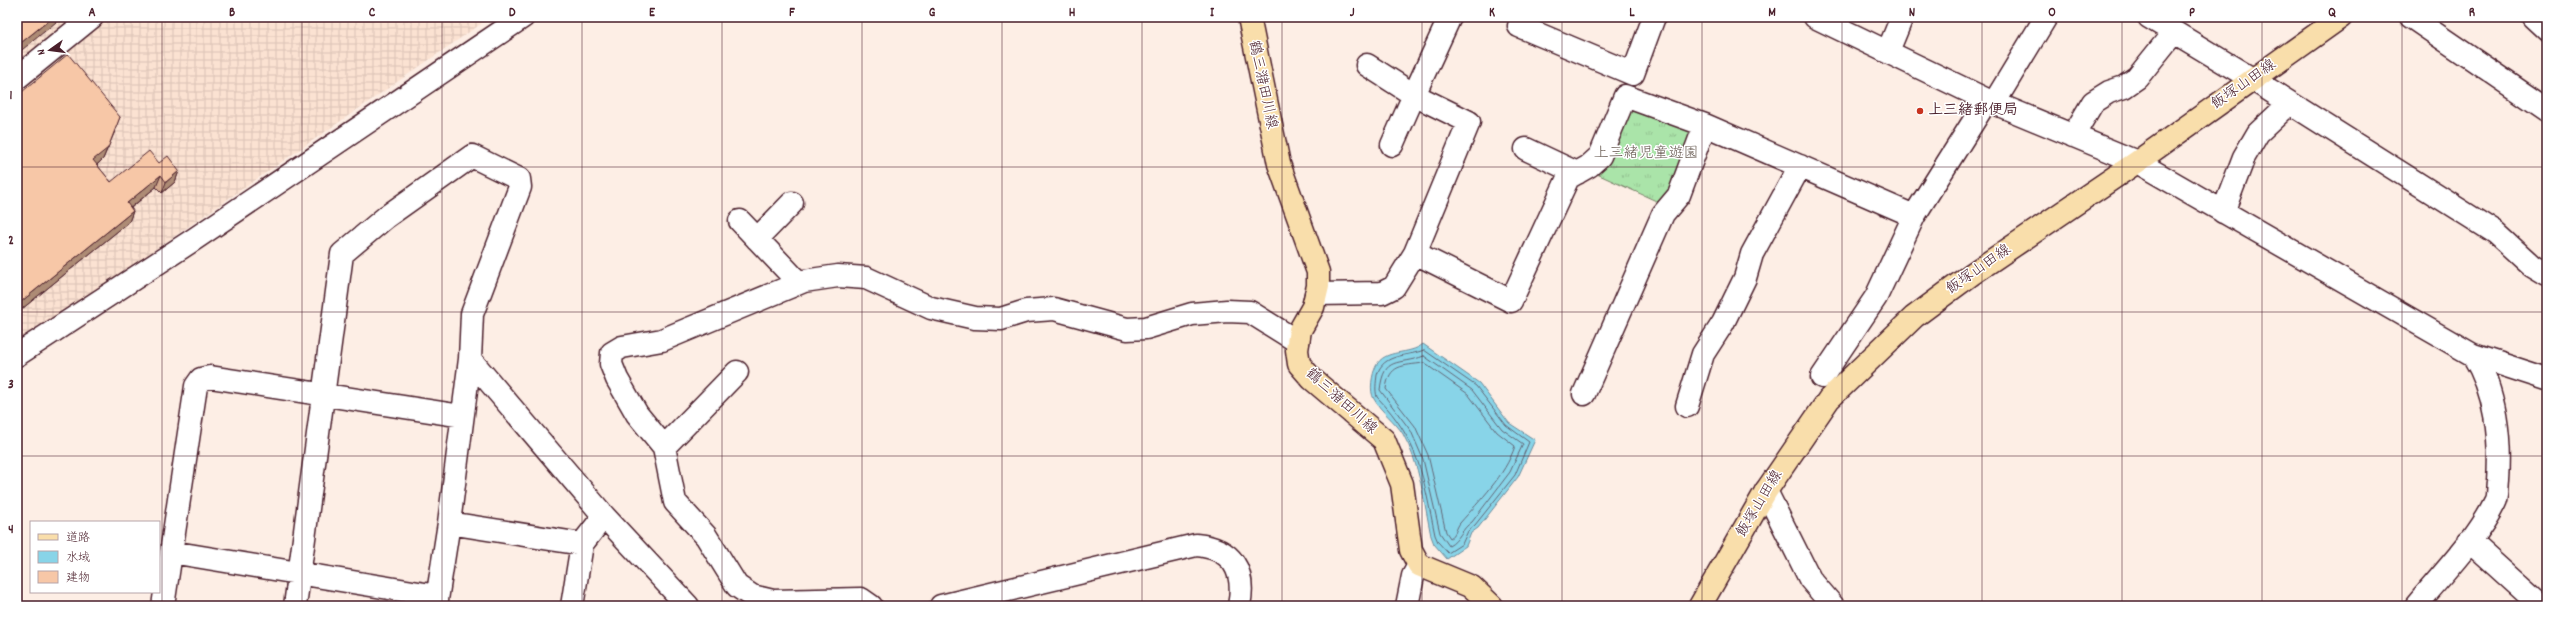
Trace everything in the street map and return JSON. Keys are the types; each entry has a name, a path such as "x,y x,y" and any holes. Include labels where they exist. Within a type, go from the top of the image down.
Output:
{"main road":[{"name":"鶴三潴田川線","path":"1249,17 1279,164 1318,272 1313,307 1300,330 1298,342 1299,364 1312,379 1384,440 1402,484 1411,550 1419,565"},
{"name":"飯塚山田線","path":"1700,606 1766,491 1829,399 1914,317 1972,274 2137,162 2341,17"},
{"path":"1419,565 1472,587 1492,606"}],"street":[{"path":"17,78 92,17"},
{"path":"17,354 193,240 523,17"},
{"path":"1519,26 1633,74 1654,17"},
{"path":"1815,17 1888,51 1990,102 2137,162 2473,355 2547,378"},
{"path":"1888,51 1902,17"},
{"path":"1822,377 1876,297 1914,216 2046,17"},
{"path":"2149,17 2252,79 2496,233 2532,266 2547,276"},
{"path":"2411,17 2547,110"},
{"path":"2533,17 2547,30"},
{"path":"1392,145 1445,18"},
{"path":"2074,136 2093,102 2109,92 2124,87 2137,78 2174,32"},
{"path":"1316,294 1382,293 1394,286 1415,253 1469,122 1414,95 1367,66"},
{"path":"1415,253 1511,301 1568,178 1576,174 1600,156 1625,96 1705,125 1914,216"},
{"path":"2224,212 2244,157 2258,133 2290,103"},
{"path":"1584,394 1663,214 1679,195 1705,125"},
{"path":"1526,149 1576,174"},
{"path":"171,552 299,573 437,601 449,522 470,359 472,314 520,187 519,179 512,174 472,156 392,212 342,254 324,395 299,573 295,606"},
{"path":"1687,406 1703,354 1723,323 1745,278 1752,254 1800,166"},
{"path":"757,239 792,203"},
{"path":"740,221 799,283"},
{"path":"871,606 861,599 772,601 752,596 737,586 706,536 675,502 664,447 638,414 617,379 611,364 612,354 622,347 668,337 799,283 838,276 866,278 931,308 975,318 1001,319 1026,311 1054,309 1127,329 1146,328 1192,314 1227,311 1250,312 1298,342"},
{"path":"2416,606 2469,540 2496,501 2499,461 2495,416 2486,380 2473,355"},
{"path":"470,359 604,516 688,606"},
{"path":"664,447 737,372"},
{"path":"163,606 196,386 201,379 210,377 462,416"},
{"path":"1766,491 1810,578 1833,606"},
{"path":"572,606 582,544 604,516"},
{"path":"449,522 582,544"},
{"path":"2469,540 2541,606"},
{"path":"941,606 1196,545 1213,546 1226,553 1236,565 1241,597 1239,606"},
{"path":"1407,606 1413,576 1419,565"}],"shaded area":[{"path":"17,17 491,17 91,294 17,340"}],"green space":[{"name":"上三緒児童遊園","path":"1628,101 1697,129 1665,205 1597,174"}],"water":[{"path":"1423,344 1479,383 1509,423 1535,440 1518,477 1478,528 1471,533 1466,546 1447,559 1434,544 1431,536 1421,484 1409,446 1400,429 1380,408 1372,396 1373,373 1380,360 1391,354 1411,350"}],"building":[{"path":"17,17 53,17 17,46"},
{"path":"68,54 120,117 108,148 93,160 111,182 149,151 159,163 168,156 179,171 166,182 161,175 127,203 133,211 17,305 17,96"}],"place":[{"name":"上三緒郵便局","path":"1920,111"}]}
